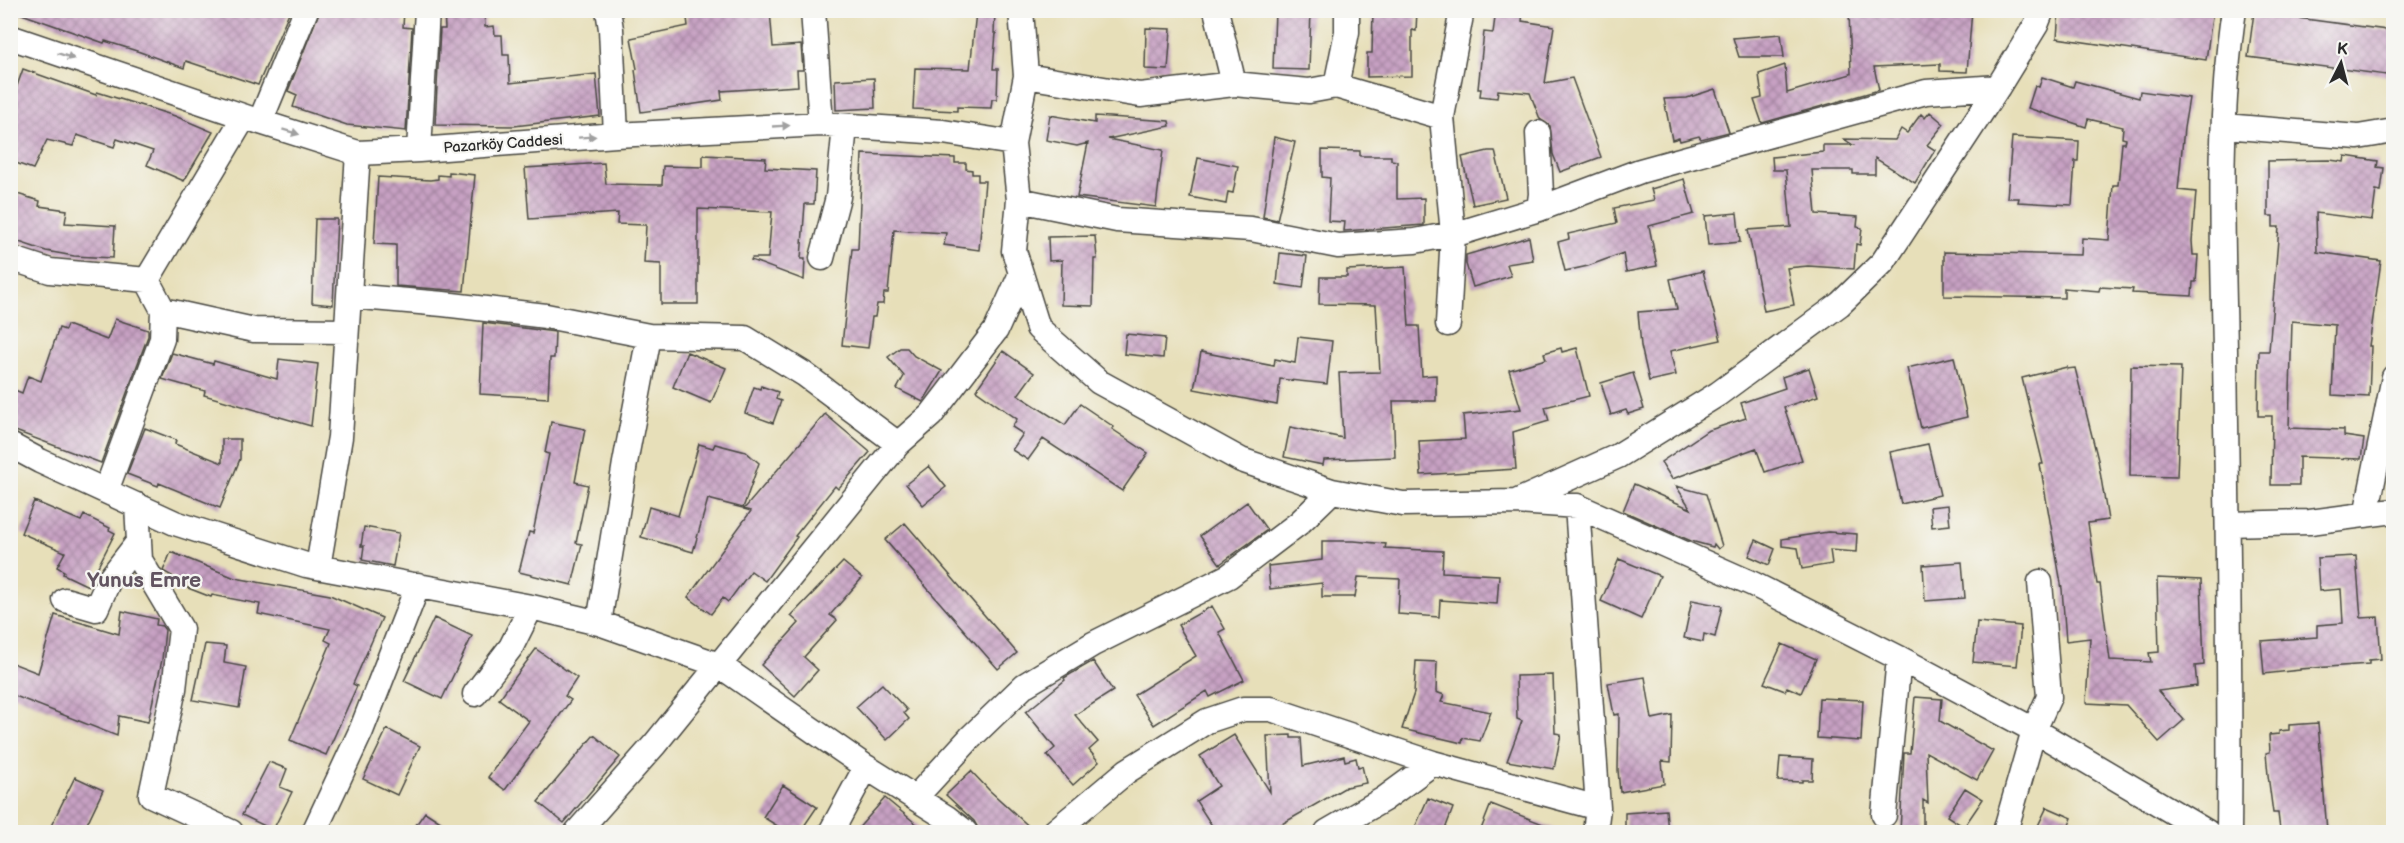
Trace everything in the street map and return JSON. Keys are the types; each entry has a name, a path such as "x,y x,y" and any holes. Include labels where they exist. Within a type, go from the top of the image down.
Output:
{"street":[{"path":"147,280 252,120 306,10"},
{"path":"420,150 427,10"},
{"path":"608,10 616,135"},
{"path":"813,10 821,124"},
{"path":"1021,10 1026,76 1013,143 1019,200 1014,251 1038,328 1099,382 1241,460 1332,490 1403,504 1516,502 1577,506 1753,584 1899,658 2034,730 2207,832"},
{"path":"1216,10 1234,84"},
{"path":"1336,86 1347,32 1347,10"},
{"path":"1448,324 1453,234 1442,117 1462,10"},
{"path":"1516,502 1618,456 1718,394 1840,304 1883,262 1998,87 2036,25 2042,10"},
{"path":"2229,832 2230,700 2224,126 2234,10"},
{"name":"Pazarköy Caddesi","path":"10,37 252,120 358,153 616,135 821,124 943,132 1013,143"},
{"path":"1026,76 1140,95 1234,84 1309,91 1336,86 1442,117"},
{"path":"1019,200 1117,220 1251,229 1338,246 1415,241 1453,234 1539,209 1640,171 1926,92 1998,87"},
{"path":"822,258 838,197 845,126"},
{"path":"2224,126 2358,138 2394,131"},
{"path":"1538,133 1541,194 1539,209"},
{"path":"318,567 340,437 358,153"},
{"path":"10,258 50,271 147,280"},
{"path":"581,831 655,744 898,444 931,415 996,330 1021,274"},
{"path":"106,491 162,339 163,310 147,280"},
{"path":"349,296 546,316 649,336 746,338 804,374 898,444"},
{"path":"163,310 254,330 346,331"},
{"path":"599,623 623,474 649,336"},
{"path":"2366,514 2394,377"},
{"path":"10,446 175,523 318,567 531,607 599,623 718,665 866,768 965,832"},
{"path":"915,798 970,738 1026,685 1093,644 1229,576 1299,523 1332,490"},
{"path":"137,505 140,560 182,629 174,689 151,795 231,832"},
{"path":"1577,506 1598,808 1594,832"},
{"path":"2228,524 2310,522 2394,511"},
{"path":"65,600 96,609 109,580 139,541"},
{"path":"2005,832 2034,730 2049,697 2040,582"},
{"path":"314,832 361,731 418,585"},
{"path":"475,694 511,647 531,607"},
{"path":"1884,815 1899,658"},
{"path":"1054,832 1127,771 1207,721 1243,709 1270,709 1433,763 1598,808"},
{"path":"1327,832 1384,799 1433,763"},
{"path":"831,832 866,768"}],"building":[{"path":"20,10 290,10 258,85 186,61 184,68 105,41 104,43 19,13"},
{"path":"320,10 404,10 403,27 412,28 406,131 347,125 293,107 297,95 288,91"},
{"path":"444,10 484,10 485,27 494,26 495,35 502,35 503,55 509,55 510,83 596,74 600,116 514,126 435,125 440,29 445,29"},
{"path":"686,10 711,10 711,15 770,11 773,47 801,45 803,70 797,70 798,86 721,91 722,100 641,112 631,38 688,26"},
{"path":"1275,10 1311,10 1309,70 1273,69"},
{"path":"1373,10 1417,10 1416,31 1412,30 1412,76 1367,77 1367,53 1372,53"},
{"path":"1496,10 1523,10 1522,21 1554,26 1545,83 1572,78 1601,157 1560,172 1553,154 1550,126 1540,119 1530,93 1498,90 1497,98 1480,96 1481,89 1478,89 1484,32 1493,33"},
{"path":"1849,10 1972,10 1967,72 1940,71 1940,64 1874,67 1879,90 1762,123 1754,100 1762,98 1759,74 1785,65 1787,93 1851,74"},
{"path":"2059,10 2213,10 2206,60 2057,38"},
{"path":"976,12 995,13 993,69 998,69 997,99 992,99 991,108 957,107 957,111 913,109 915,68 970,69"},
{"path":"2254,12 2394,31 2394,76 2248,57"},
{"path":"1146,28 1171,29 1168,70 1145,69"},
{"path":"1781,34 1784,57 1739,57 1733,38"},
{"path":"23,69 96,95 97,92 175,116 213,132 184,181 147,165 153,151 117,139 114,147 77,135 73,146 47,140 33,169 10,161 11,103"},
{"path":"2042,77 2073,87 2075,81 2139,98 2140,91 2189,98 2178,190 2196,192 2192,241 2193,255 2198,255 2196,282 2193,282 2192,296 2132,293 2133,289 2100,287 2099,291 2064,288 2064,298 1944,296 1944,252 2081,255 2082,238 2109,240 2113,185 2118,185 2122,143 2125,143 2126,139 2122,138 2123,127 2088,119 2086,127 2028,108 2035,86 2039,87"},
{"path":"874,78 875,108 836,110 835,80"},
{"path":"1715,89 1729,132 1701,139 1699,136 1680,141 1679,138 1672,140 1664,99 1687,98"},
{"path":"1930,112 1944,124 1927,145 1935,150 1915,183 1875,158 1875,174 1853,174 1853,170 1812,170 1816,214 1858,217 1857,227 1862,228 1860,245 1856,244 1854,269 1808,266 1787,268 1794,305 1764,311 1748,230 1791,227 1786,170 1773,170 1772,157 1823,152 1823,145 1853,145 1844,139 1895,140 1901,129 1907,133 1921,114 1925,118"},
{"path":"1050,115 1095,123 1095,116 1169,121 1170,126 1108,139 1163,150 1156,207 1077,197 1088,143 1077,146 1046,140"},
{"path":"1274,137 1295,142 1277,220 1263,217"},
{"path":"2012,137 2079,141 2078,161 2075,161 2072,205 2018,202 2019,198 2007,198"},
{"path":"1322,150 1360,151 1360,156 1391,156 1391,160 1397,161 1397,199 1424,198 1424,225 1344,231 1345,222 1328,221 1330,178 1322,177"},
{"path":"1495,151 1506,198 1473,205 1462,157"},
{"path":"862,154 955,158 955,163 966,163 966,169 972,170 972,174 978,174 978,181 985,181 979,250 944,245 946,233 894,230 888,293 884,293 883,304 877,304 875,317 872,317 868,348 842,345 852,249 858,249"},
{"path":"703,155 766,158 765,168 816,171 814,204 805,204 801,259 805,259 804,280 751,260 752,258 768,258 772,212 698,209 698,304 661,304 661,264 644,263 646,225 617,224 618,213 529,219 525,168 604,163 606,184 662,185 663,166 703,167"},
{"path":"2345,156 2378,161 2377,167 2384,168 2381,191 2376,190 2372,220 2316,213 2317,252 2381,261 2369,346 2371,346 2369,397 2332,395 2335,325 2292,321 2289,428 2344,430 2344,436 2364,439 2361,459 2299,457 2299,485 2271,485 2272,416 2258,416 2259,351 2269,351 2279,227 2273,227 2273,216 2268,216 2268,161 2330,160 2344,162"},
{"path":"1198,158 1238,166 1233,193 1228,192 1226,204 1190,197"},
{"path":"449,172 475,175 464,291 396,286 396,245 374,244 378,177 430,180 438,179 438,175 449,176"},
{"path":"1684,179 1694,214 1649,226 1657,266 1626,272 1623,253 1588,266 1565,271 1558,242 1569,239 1568,234 1617,223 1614,208 1654,200 1651,189"},
{"path":"14,193 40,201 39,206 67,210 65,223 115,226 113,258 74,256 46,251 10,239 10,205"},
{"path":"1737,213 1740,242 1708,245 1705,216"},
{"path":"315,219 337,219 333,305 312,303"},
{"path":"1095,236 1097,259 1094,259 1093,306 1061,305 1062,260 1049,261 1048,237"},
{"path":"1529,237 1533,260 1507,264 1511,276 1473,287 1466,264 1466,255"},
{"path":"1280,253 1307,256 1303,288 1277,284"},
{"path":"1405,267 1409,326 1419,326 1422,376 1436,375 1436,401 1393,401 1395,457 1324,460 1323,465 1284,457 1290,427 1343,438 1339,373 1380,372 1376,305 1319,304 1320,277 1347,277 1347,270"},
{"path":"1703,271 1721,340 1670,351 1676,375 1649,381 1641,346 1638,312 1677,309 1670,279"},
{"path":"115,319 148,330 148,336 101,463 10,429 10,388 22,393 28,376 41,381 59,328 65,330 67,325 107,340"},
{"path":"483,323 555,332 554,358 550,358 548,398 480,394"},
{"path":"1126,334 1165,338 1163,358 1124,354"},
{"path":"1298,337 1332,341 1327,384 1280,379 1277,405 1194,389 1201,352 1274,366 1275,359 1295,363"},
{"path":"900,348 907,348 914,356 942,371 923,402 897,389 904,376 888,357"},
{"path":"1561,348 1562,352 1577,348 1589,396 1545,407 1549,421 1513,432 1516,469 1421,475 1419,441 1465,439 1463,415 1521,409 1509,370 1546,359 1544,353"},
{"path":"1003,351 1034,373 1018,395 1065,425 1080,404 1148,453 1122,491 1043,439 1028,460 1012,450 1023,434 1012,427 1017,419 976,390"},
{"path":"687,352 726,368 711,403 673,387"},
{"path":"172,353 213,364 214,361 277,379 279,359 318,364 311,426 204,395 205,391 162,379"},
{"path":"1954,357 1967,417 1921,428 1907,368"},
{"path":"2131,366 2181,367 2177,477 2130,476"},
{"path":"2067,367 2067,369 2075,368 2098,460 2108,520 2088,523 2097,584 2100,584 2110,660 2151,662 2149,653 2159,652 2157,578 2201,580 2204,665 2195,666 2197,686 2158,691 2184,720 2159,742 2126,705 2086,703 2090,638 2066,641 2062,589 2040,464 2043,464 2022,378"},
{"path":"1809,368 1818,396 1784,407 1802,460 1765,472 1756,448 1672,479 1661,462 1707,431 1746,418 1741,403 1785,388 1782,377"},
{"path":"1633,373 1644,409 1628,414 1626,410 1611,415 1601,383"},
{"path":"761,386 778,392 776,399 781,401 773,423 745,413 754,387 760,389"},
{"path":"825,414 870,452 838,489 835,486 795,536 797,537 765,581 751,571 728,602 723,598 711,614 688,597 751,511 744,509"},
{"path":"551,422 585,429 575,482 588,485 576,543 582,544 572,585 519,572 529,532 533,533 549,454 545,453"},
{"path":"145,428 176,440 175,444 222,463 222,439 240,439 240,459 220,508 159,483 158,486 127,474"},
{"path":"699,444 713,448 715,444 746,452 759,463 743,508 708,499 693,552 641,537 649,507 678,516"},
{"path":"1928,444 1940,495 1901,504 1890,452"},
{"path":"929,466 946,487 923,505 906,484"},
{"path":"1634,484 1691,509 1676,486 1706,494 1722,546 1718,549 1714,544 1713,547 1691,541 1623,511"},
{"path":"34,501 81,521 84,515 110,528 109,530 115,533 88,586 63,574 64,571 57,567 65,552 21,533"},
{"path":"1247,502 1267,530 1220,564 1200,536"},
{"path":"1948,505 1950,525 1932,527 1930,507"},
{"path":"905,523 1017,653 998,669 885,540"},
{"path":"364,527 399,533 393,566 362,560 364,546 361,546"},
{"path":"1828,532 1857,534 1856,552 1830,550 1832,564 1802,569 1798,548 1782,546 1782,539"},
{"path":"1756,540 1775,549 1769,565 1749,556"},
{"path":"1322,541 1354,541 1386,544 1385,548 1443,551 1442,572 1499,575 1497,604 1440,600 1439,617 1398,614 1400,579 1358,577 1355,597 1322,597 1322,583 1270,589 1268,566 1322,560"},
{"path":"171,552 235,578 330,595 382,618 353,684 357,686 326,755 290,740 331,643 325,640 330,629 258,614 260,604 212,595 211,597 170,581 172,576 163,571"},
{"path":"2356,556 2361,618 2378,617 2381,659 2369,660 2369,664 2264,674 2261,641 2317,637 2317,625 2343,623 2341,589 2319,591 2317,558"},
{"path":"1619,559 1660,576 1641,619 1601,601"},
{"path":"843,562 862,578 830,615 837,620 804,657 818,670 795,696 761,665 799,623 791,616"},
{"path":"1962,562 1965,598 1925,601 1923,565"},
{"path":"1692,600 1722,606 1715,637 1704,634 1703,642 1684,638"},
{"path":"1212,606 1225,629 1219,632 1244,680 1210,697 1207,691 1154,725 1134,695 1196,656 1178,625"},
{"path":"122,611 157,619 156,625 162,626 165,630 162,660 148,722 119,716 117,736 10,694 10,662 38,673 55,615 119,634"},
{"path":"434,618 472,636 442,699 404,681"},
{"path":"1977,622 2021,626 2017,666 1973,662"},
{"path":"205,644 226,646 224,663 246,667 239,708 193,700"},
{"path":"1782,644 1816,659 1801,693 1787,687 1785,691 1764,683"},
{"path":"536,649 577,678 565,696 571,700 505,790 488,777 529,721 499,699"},
{"path":"1093,661 1113,691 1075,715 1098,742 1089,750 1099,762 1073,785 1047,755 1055,748 1026,712 1065,680 1064,678"},
{"path":"1416,661 1437,662 1436,692 1444,695 1441,702 1491,712 1480,741 1463,738 1462,743 1402,729 1414,693"},
{"path":"1553,675 1555,733 1561,734 1554,769 1507,761 1522,721 1517,719 1516,676"},
{"path":"1645,677 1652,719 1672,715 1671,762 1662,761 1664,784 1620,792 1619,714 1614,715 1608,683"},
{"path":"882,684 907,710 904,713 909,719 887,740 856,707"},
{"path":"1915,697 1942,699 1940,721 1993,751 1977,780 1926,752 1928,803 1923,800 1923,832 1900,832 1904,753 1910,753"},
{"path":"1819,698 1863,700 1861,741 1817,738"},
{"path":"2318,723 2327,831 2280,830 2278,813 2273,813 2268,775 2266,753 2270,752 2269,735 2289,730 2289,725"},
{"path":"387,729 420,746 397,795 363,779"},
{"path":"594,735 620,757 564,823 538,802"},
{"path":"1234,735 1270,792 1267,736 1291,735 1291,738 1301,738 1303,766 1344,756 1345,761 1356,758 1358,767 1362,766 1366,783 1346,787 1268,832 1216,832 1196,801 1219,786 1200,756"},
{"path":"1780,757 1813,759 1812,780 1778,781"},
{"path":"269,762 287,769 280,787 292,792 273,830 242,815"},
{"path":"971,771 1035,832 983,832 978,828 974,821 946,795"},
{"path":"75,777 103,790 83,832 48,832"},
{"path":"783,785 817,807 800,832 787,832 763,817"},
{"path":"1965,788 1983,799 1964,827 1947,816"},
{"path":"885,798 926,832 855,832"},
{"path":"1428,798 1453,808 1444,832 1413,832"},
{"path":"1491,804 1561,831 1561,832 1480,832"},
{"path":"2047,807 2072,818 2066,832 2035,832"},
{"path":"1666,810 1668,832 1625,832 1625,813"},
{"path":"425,812 456,832 411,832"}],"district":[{"name":"Yunus Emre","path":"144,580"}]}
